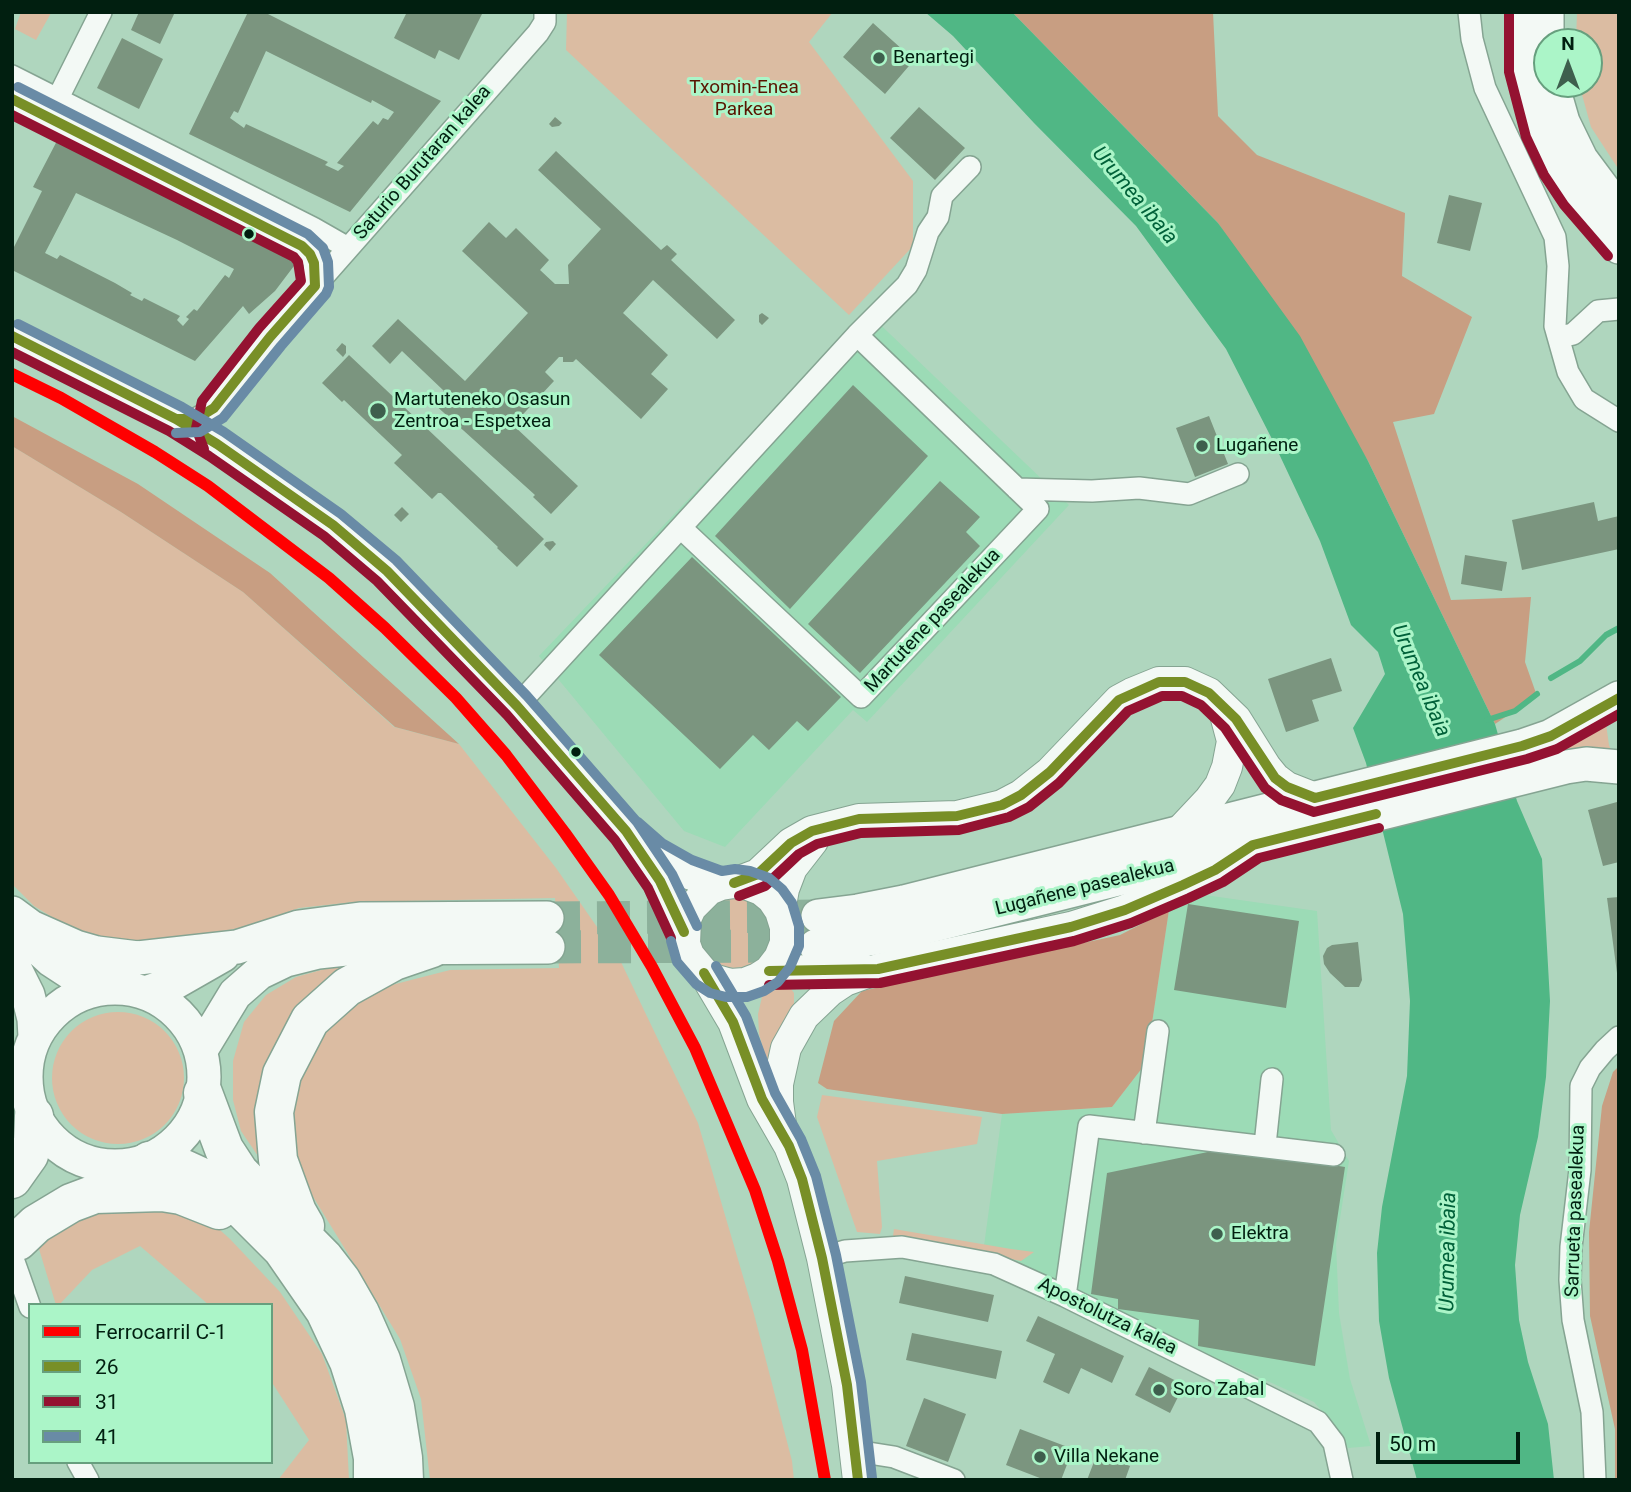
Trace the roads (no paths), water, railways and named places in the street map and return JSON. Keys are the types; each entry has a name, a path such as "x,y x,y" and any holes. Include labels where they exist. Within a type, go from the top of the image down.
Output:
{"highway":[{"path":"373,1480 373,1458 364,1409 349,1362 325,1311 297,1212 278,1160 274,1112 282,1074 310,1020 347,987 394,961 432,947"},
{"path":"203,1093 224,1149 312,1267"},
{"path":"12,1165 23,1110"},
{"path":"12,1179 29,1155 33,1141 23,1110"},
{"path":"149,1161 184,1169 208,1180 282,1250 341,1280 382,1360 395,1406 404,1480"},
{"path":"12,1225 51,1189 100,1166"},
{"path":"15,1258 18,1241 36,1224 71,1203 95,1194 162,1192 181,1195 219,1210 312,1267"}],"main road":[{"path":"1523,12 1523,70 1539,132 1557,169 1576,197 1619,247"},
{"path":"1556,98 1563,122 1581,159 1619,210"},
{"path":"12,336 176,419 217,444 332,525 387,571 436,620 626,831 660,881 684,932 689,955 724,1005 741,1040 754,1079 782,1132 802,1179 822,1258 847,1385 857,1465"},
{"path":"684,932 691,908 709,890 758,874 800,836 859,819 957,816 1002,805 1021,795 1050,772 1119,700 1146,686 1172,681 1185,682 1209,693 1219,701 1236,719 1266,767 1287,787 1337,803 1526,761 1566,767 1619,767"},
{"path":"1526,761 1551,736 1619,698"},
{"name":"Lugañene pasealekua","path":"1178,833 1209,800 1220,785 1227,767 1232,741 1227,716 1219,701"},
{"name":"Lugañene pasealekua","path":"1337,803 1253,845 902,933 858,942 817,931 858,911 904,902 1178,833 1337,803"},
{"path":"780,911 792,868 824,827"},
{"path":"626,831 669,864 686,873 761,890 780,911 785,927 785,943 779,958 764,974 746,1007 741,1040"},
{"path":"782,1132 778,1084 781,1065 794,1031 807,1012 845,981 878,969 1071,927 1125,910 1215,870 1253,845"},
{"path":"12,913 56,939 117,957 159,957 237,947 299,927 360,919 548,932 432,947 355,948 318,952 286,960 259,972 235,994 201,1050"},
{"path":"12,921 29,941 51,960 77,977 111,988 145,993 170,1006 188,1026 201,1050 205,1074 203,1093 191,1125 173,1146 149,1161 125,1166 100,1166 73,1157 50,1140 23,1110 26,1063 35,1037 48,1018 66,1002 88,992 111,988"},
{"path":"145,993 174,983 237,947"},
{"path":"12,962 28,995 35,1037"},
{"path":"704,973 730,984 745,983 764,974 878,969"}],"street":[{"path":"58,98 101,12"},
{"name":"Saturio Burutaran kalea","path":"214,408 270,337 538,33 545,22 545,12"},
{"path":"1469,12 1472,39 1485,88 1556,237 1558,266 1555,326 1568,372 1584,399 1619,421"},
{"path":"12,76 348,248"},
{"path":"12,99 302,246 314,263 315,286"},
{"path":"516,706 857,335 907,285 916,270 928,232 938,217 942,195 970,167"},
{"path":"1560,337 1573,334 1598,311 1619,309"},
{"name":"Martutene pasealekua","path":"681,528 861,697 1038,509 857,335"},
{"path":"176,419 196,419 214,408"},
{"path":"214,408 210,427 217,444"},
{"path":"1017,489 1092,491 1139,488 1189,494 1238,474"},
{"path":"1144,1133 1157,1031"},
{"name":"Sarrueta pasealekua","path":"1595,1480 1592,1412 1573,1320 1571,1247 1580,1170 1581,1086 1590,1068 1619,1037"},
{"path":"1265,1145 1272,1079"},
{"path":"1065,1296 1089,1126 1334,1155"},
{"name":"Apostolutza kalea","path":"822,1258 845,1251 902,1247 994,1264 1065,1296 1318,1422 1335,1443 1342,1480"},
{"path":"15,1258 29,1303"},
{"path":"857,1465 894,1457 954,1480"},
{"path":"79,1464 88,1480"}],"water":[{"name":"Urumea ibaia","path":"925,12 1012,12 1218,223 1300,336 1368,461 1495,724 1517,801 1542,859 1550,1001 1546,1077 1538,1137 1520,1215 1515,1265 1519,1320 1528,1362 1548,1424 1554,1480 1417,1480 1389,1378 1379,1321 1377,1253 1382,1207 1407,1076 1410,1001 1403,914 1366,763 1353,728 1385,674 1378,652 1351,625 1320,541 1226,349 1136,226 953,36"}],"waterway":[{"path":"1551,678 1580,661 1606,635 1619,628"},
{"path":"1487,720 1515,711 1537,694"}],"tunnel":[{"path":"547,918 818,916"},
{"path":"548,947 811,946"}],"rail line":[{"name":"C-1","path":"12,374 61,398 208,486 329,578 385,628 456,698 506,755 565,833 609,895 652,967 695,1048 755,1190 802,1350 825,1480"}],"place":[{"name":"Benartegi","path":"879,58"},
{"name":"Martuteneko Osasun Zentroa - Espetxea","path":"378,411"},
{"name":"Lugañene","path":"1202,446"},
{"name":"Elektra","path":"1217,1234"},
{"name":"Soro Zabal","path":"1159,1390"},
{"name":"Villa Nekane","path":"1040,1457"}],"park label":[{"name":"Txomin-Enea Parkea","path":"744,99"}]}
